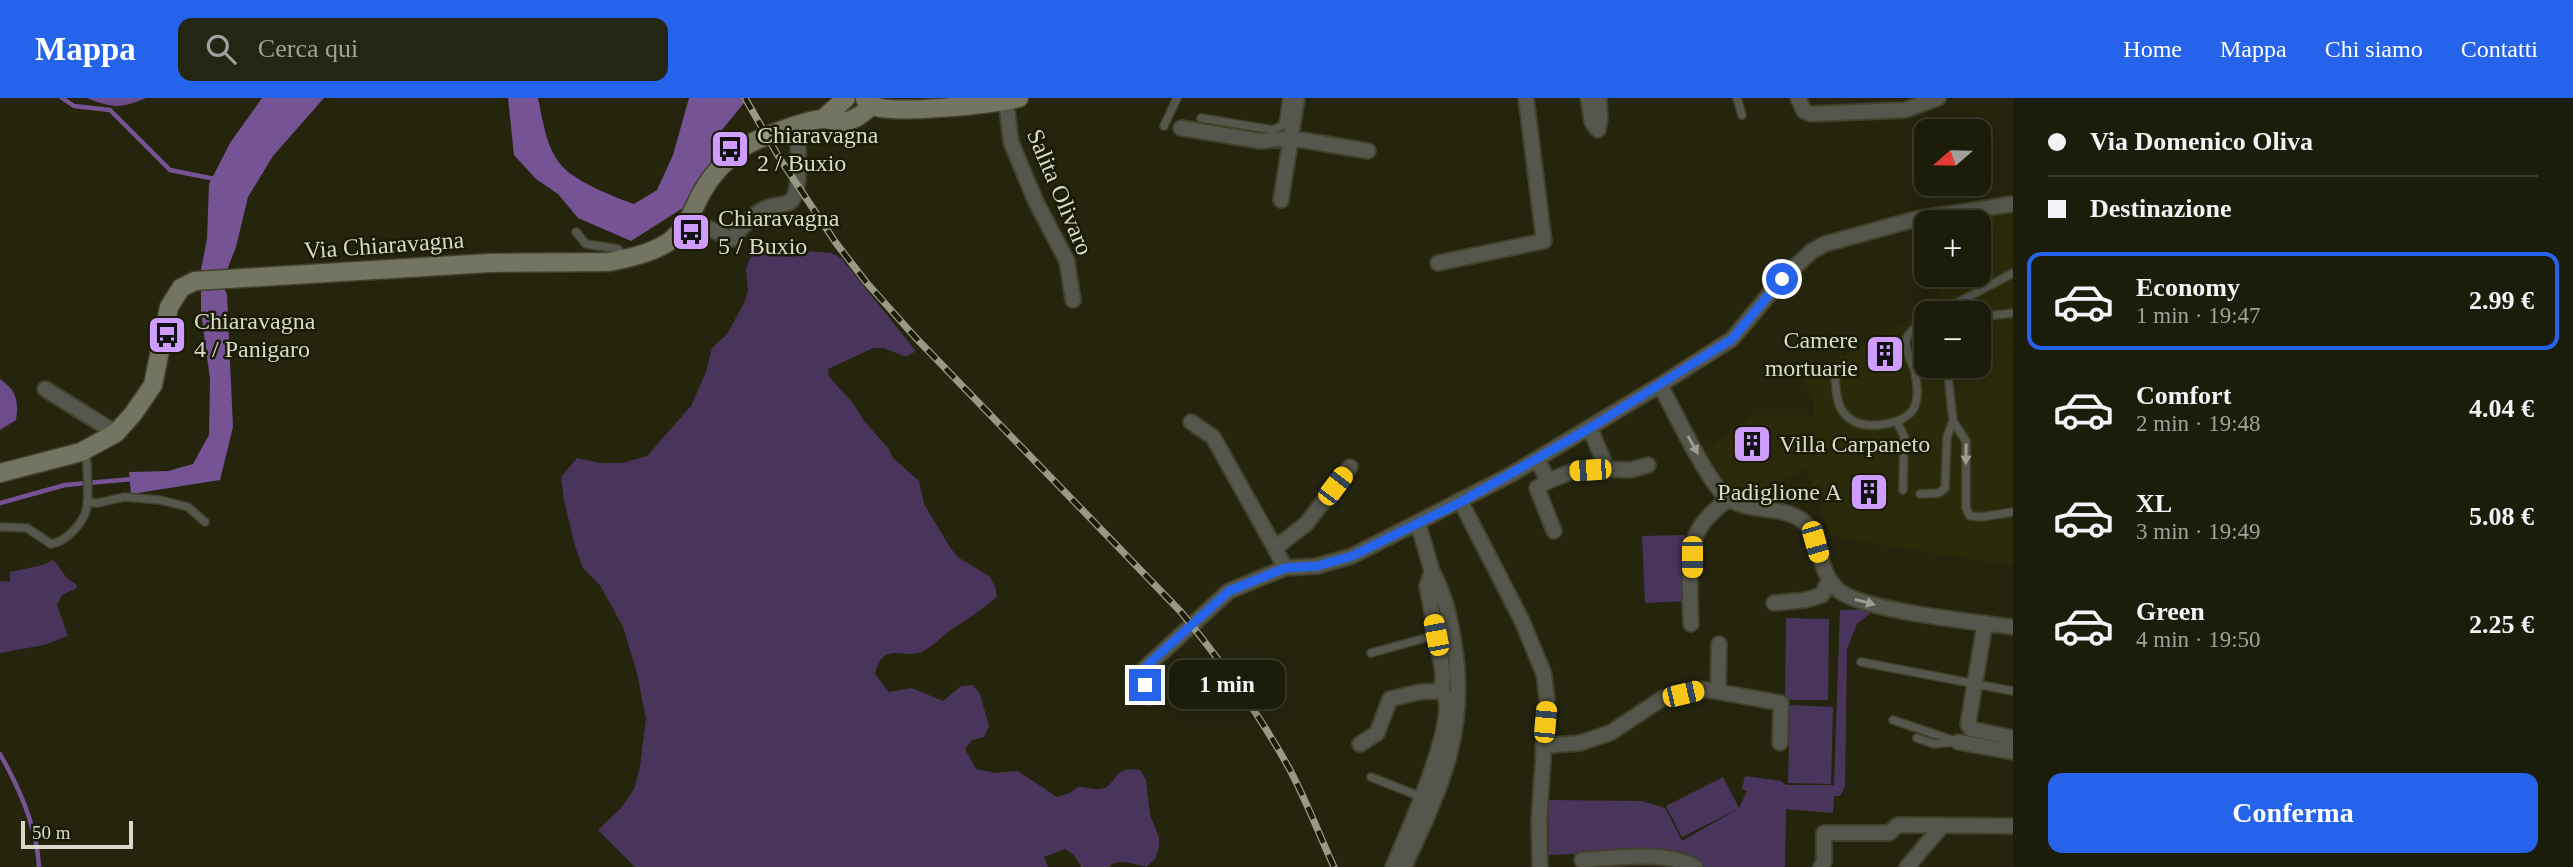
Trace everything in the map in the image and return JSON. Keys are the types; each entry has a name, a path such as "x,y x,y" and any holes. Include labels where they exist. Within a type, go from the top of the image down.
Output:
{"street":[{"name":"Via Chiaravagna","path":"0,473 86,454 116,433 153,385 169,307 181,288 195,281 489,263 609,262 642,254 671,240 688,220 709,180 734,154 757,140 822,119 846,98"},
{"path":"1281,200 1297,98"},
{"path":"1438,263 1544,241 1526,98"},
{"path":"1588,98 1592,122 1598,130 1599,98"},
{"path":"1798,98 1804,111 1811,114 1905,110 1938,98"},
{"name":"Via Chiaravagna","path":"822,119 841,122 856,118 869,102 901,109 1012,99"},
{"name":"Salita Olivaro","path":"1012,99 1011,142 1036,202 1067,261 1073,300"},
{"path":"688,220 727,237 767,208 790,202 796,193 796,127"},
{"path":"1181,128 1261,141 1275,142 1290,138 1367,151"},
{"path":"1149,697 1143,674 1145,668 1229,591 1285,568 1317,566 1352,556 1512,474 1732,339 1782,279 1812,251 1825,244 1916,219 2013,204"},
{"path":"1660,385 1712,480 1728,499 1749,508 1791,514 1806,523 1829,580 1836,589 1850,598 1894,610 2013,627"},
{"path":"45,389 116,433"},
{"path":"1191,422 1213,437 1285,568"},
{"path":"1590,428 1607,469"},
{"path":"1537,459 1548,481"},
{"path":"1554,531 1537,488 1573,471 1631,470 1648,465"},
{"path":"1275,548 1306,524 1350,467"},
{"path":"1691,624 1692,557 1696,533 1728,499"},
{"path":"1461,502 1522,621 1544,674 1548,699 1538,846 1540,867"},
{"path":"1404,867 1438,792 1456,733 1459,705 1455,650 1447,606 1432,571 1418,523"},
{"path":"1383,867 1414,794 1436,730 1443,672 1427,586 1432,571"},
{"path":"1774,603 1806,600 1822,595 1829,580"},
{"path":"1985,623 1968,724 1971,729 2013,738"},
{"path":"1717,691 1719,644"},
{"path":"1543,746 1580,743 1610,733 1663,698 1703,689 1781,703 1780,743"},
{"path":"1360,744 1377,733 1390,699 1419,692 1442,691 1446,695 1443,733 1428,782 1393,867"},
{"path":"1958,742 2013,752"},
{"path":"1821,867 1824,861 1824,833 1889,833 1897,826 2013,826"},
{"path":"1907,867 1942,826"},
{"path":"1583,860 1639,856 1678,861 1695,867"}],"lane":[{"path":"1164,126 1177,98"},
{"path":"1201,118 1273,130 1283,125 1287,98"},
{"path":"1737,98 1742,115"},
{"path":"576,232 586,244 618,249 625,258"},
{"path":"1960,301 2013,273"},
{"path":"1991,316 2013,313"},
{"path":"1914,330 1906,342 1914,371"},
{"path":"1835,376 1842,411 1850,419 1869,425 1897,422 1909,417 1917,402 1915,378"},
{"path":"1920,494 1943,492 1947,437 1953,421 1948,378"},
{"path":"1953,421 1966,441 1966,508 1970,516 1982,517 2013,512"},
{"path":"1897,422 1904,436 1903,491"},
{"path":"0,527 27,528 51,544 58,543 74,530 87,508 86,454"},
{"path":"87,502 98,503 124,497 160,500 188,507 205,522"},
{"path":"1371,653 1436,635"},
{"path":"1861,662 2013,691"},
{"path":"1893,720 1958,742"},
{"path":"1917,738 1934,744 1958,742"},
{"path":"1371,777 1414,794"}],"shaded area":[{"path":"86,98 146,98 116,106"},
{"path":"262,98 324,98 273,156 248,197 236,247 222,283 227,295 233,427 220,480 131,494 129,472 168,471 193,464 209,435 210,379 201,312 201,270 207,239 209,184 230,143"},
{"path":"508,98 538,98 548,142 561,165 585,183 634,204 657,190 673,155 689,98 748,98 717,136 710,163 683,208 631,241 578,218 558,194 536,179 514,155"},
{"path":"2013,211 2013,566 1830,536 1806,468 1748,503 1723,479 1705,450 1753,415 1815,415 1812,398 1803,379 1914,318 1914,378 1991,378 1991,301 1943,301 1937,287 1991,287 1991,214"},
{"path":"779,249 831,253 841,258 916,351 906,357 884,348 873,348 828,369 829,377 852,402 893,458 919,481 924,504 951,549 959,558 989,576 995,586 997,597 929,648 914,654 888,654 878,664 875,674 889,692 912,688 943,701 961,686 973,685 980,694 989,726 984,737 972,740 965,749 976,769 995,773 1018,771 1057,797 1078,787 1101,789 1107,787 1119,772 1140,770 1146,780 1150,815 1159,837 1155,859 1146,867 1117,862 1109,867 1081,867 1074,855 1065,849 1044,857 1048,867 635,867 598,830 621,808 634,789 640,767 646,719 637,673 623,627 600,585 583,568 575,546 561,477 577,458 600,463 623,463 647,456 691,406 706,372 712,348 727,334 744,303 748,291 746,268 751,257 760,251"},
{"path":"0,379 10,387 17,407 16,420 0,430"},
{"path":"1685,535 1688,601 1645,603 1642,536"},
{"path":"53,560 77,588 62,595 57,605 68,636 44,645 0,653 0,581 10,582 10,572 43,565"},
{"path":"1876,609 1857,624 1847,649 1845,787 1840,796 1834,796 1833,813 1786,809 1785,867 1703,867 1696,858 1685,855 1549,855 1548,800 1642,801 1665,808 1682,841 1738,809 1682,837 1666,806 1723,777 1739,808 1747,791 1742,789 1745,776 1781,781 1786,785 1834,785 1840,610"},
{"path":"1786,618 1829,619 1828,700 1785,700"},
{"path":"1790,705 1833,707 1831,784 1788,783"}],"waterway":[{"path":"62,98 74,106 110,110 170,170 215,179"},
{"path":"0,503 65,485 133,479"},
{"path":"0,754 26,809 35,837 39,867"}],"railway":[{"path":"745,98 780,159 836,243 866,282 915,337 1181,612 1210,649 1252,707 1289,768 1334,867"}],"place":[{"name":"Chiaravagna 2 / Buxio","path":"730,149"},
{"name":"Chiaravagna 5 / Buxio","path":"691,232"},
{"name":"Chiaravagna 4 / Panigaro","path":"167,335"},
{"name":"Camere mortuarie","path":"1885,354"},
{"name":"Villa Carpaneto","path":"1752,444"},
{"name":"Padiglione A","path":"1869,492"}],"route":[{"path":"1145,685 1145,668 1229,591 1285,568 1317,566 1352,556 1512,474 1732,339 1782,279"}]}
